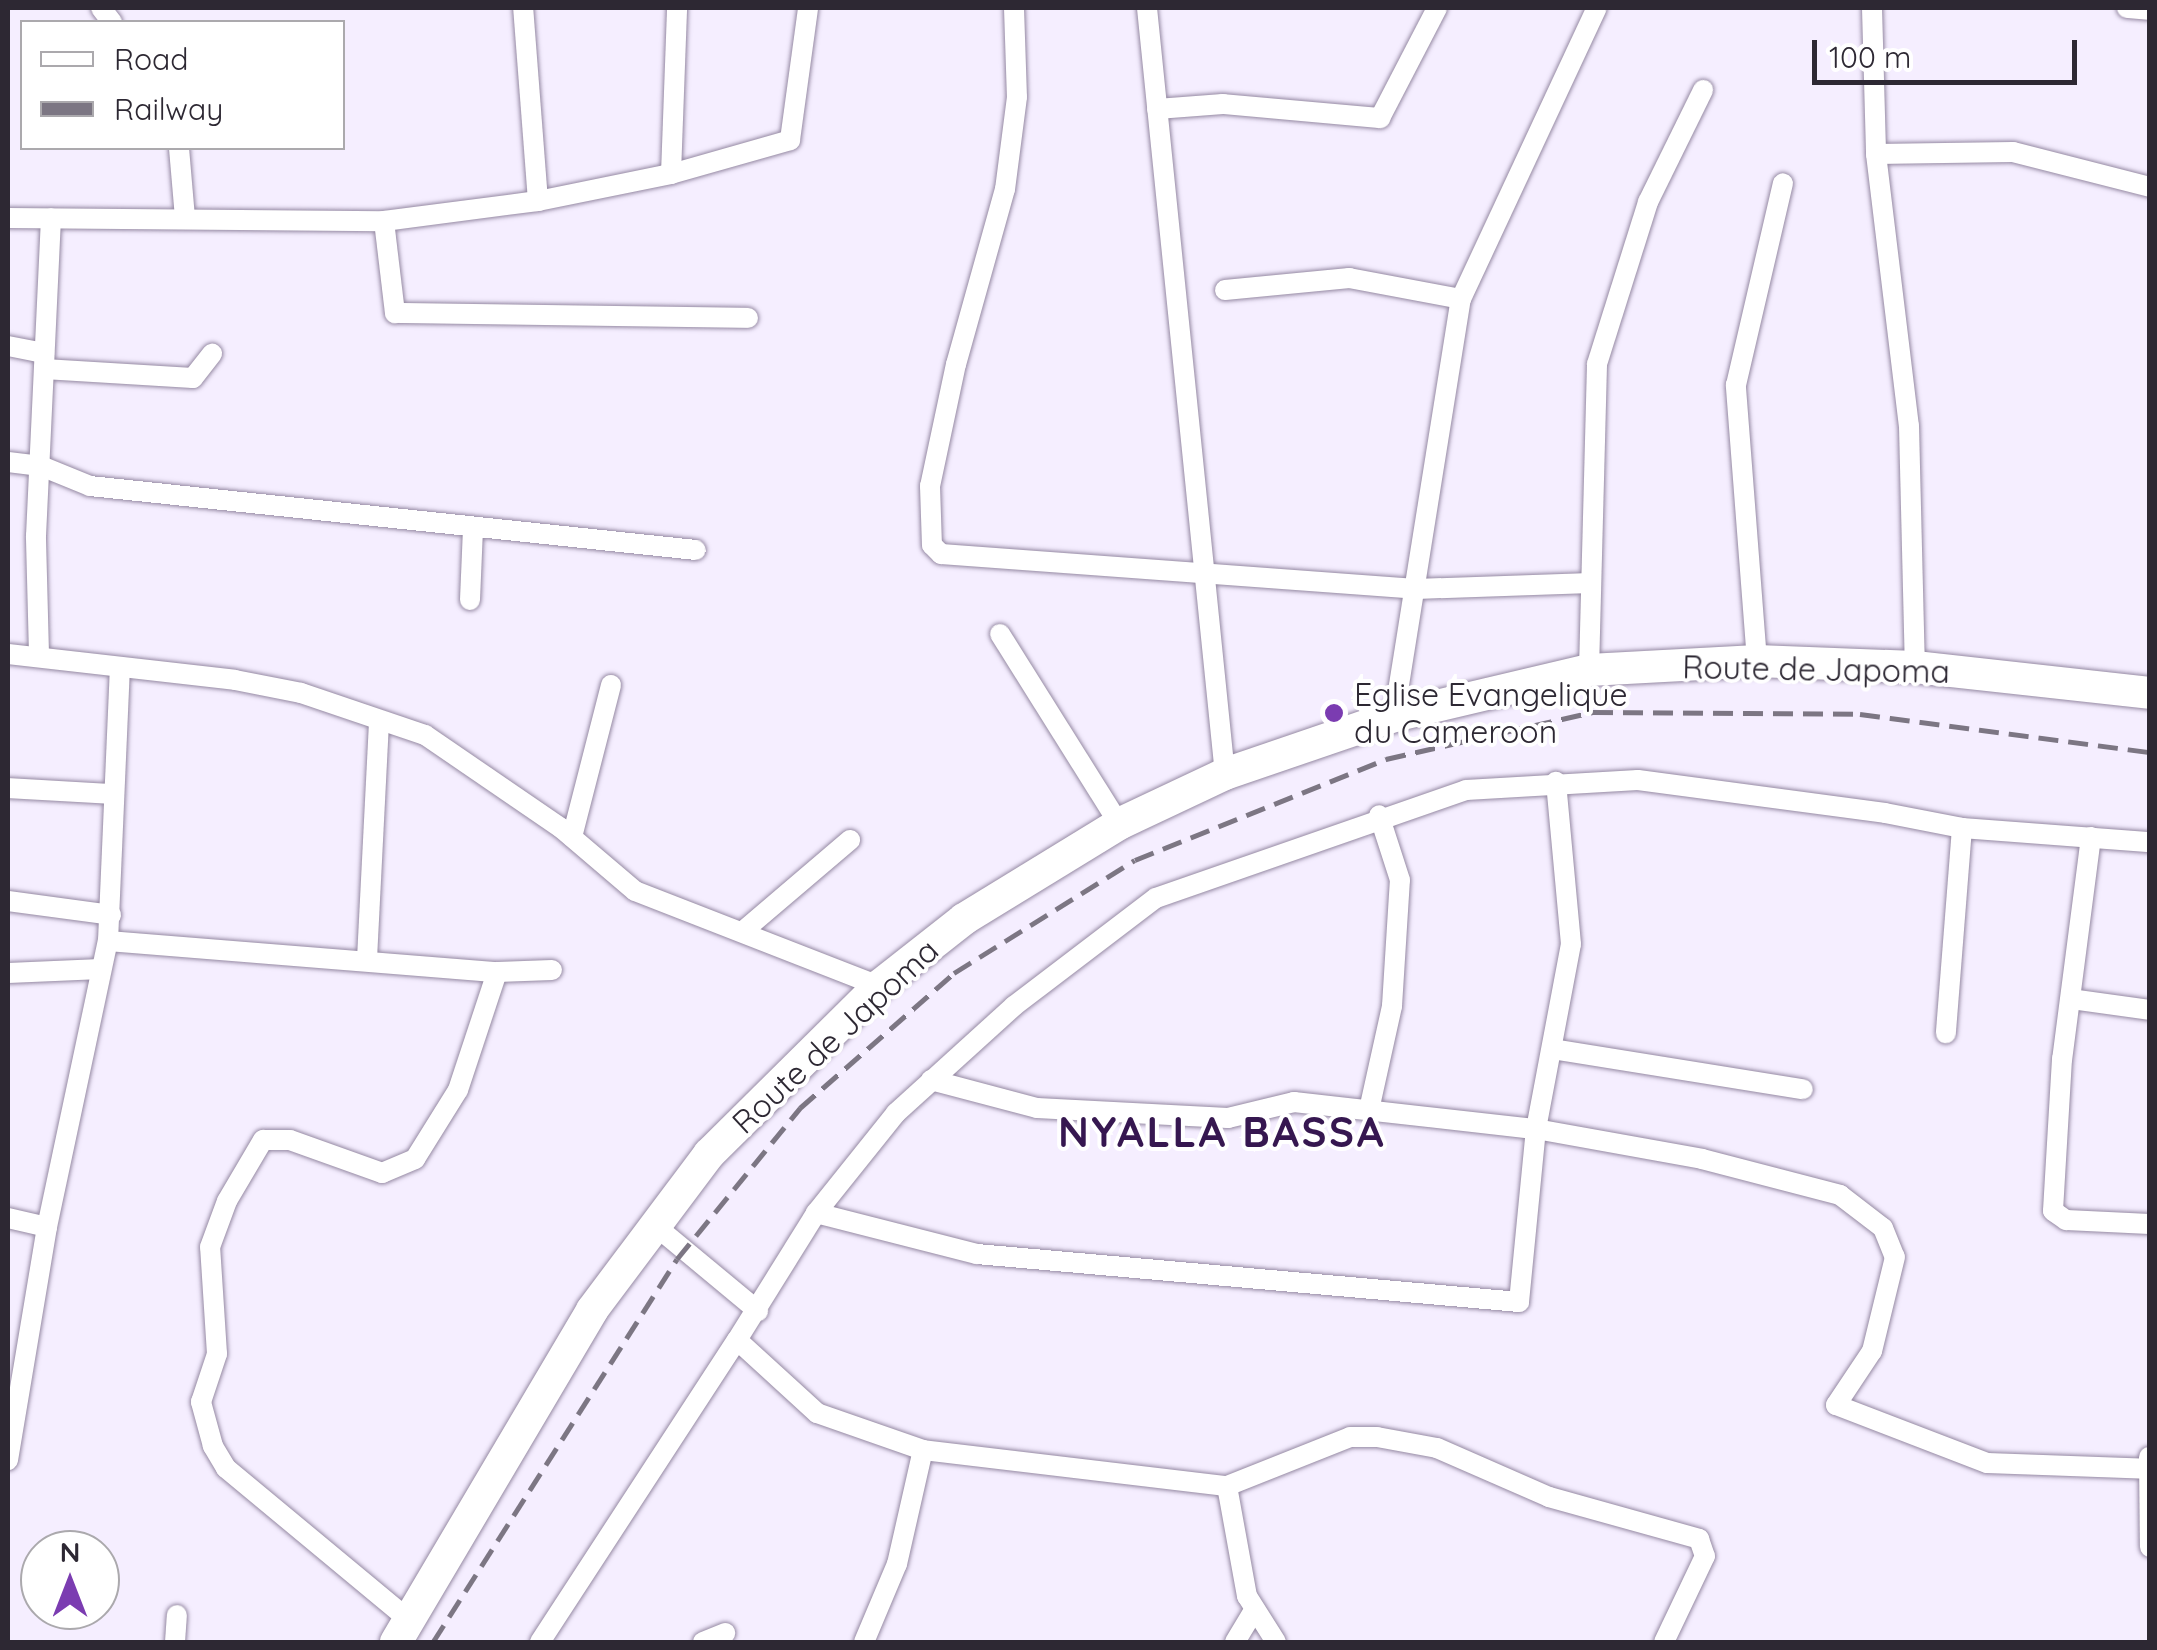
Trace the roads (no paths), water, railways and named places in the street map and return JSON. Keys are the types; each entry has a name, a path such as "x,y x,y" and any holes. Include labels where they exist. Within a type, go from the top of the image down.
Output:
{"main road":[{"name":"Route de Japoma","path":"402,1631 592,1310 652,1222 709,1154 879,986 980,908 1119,824 1225,774 1394,716 1589,670 1756,661 1915,667 2150,693"}],"street":[{"path":"523,8 538,200"},
{"path":"671,174 677,8"},
{"path":"8,218 384,222 538,200 671,174 790,140 808,8"},
{"path":"1014,8 1016,97 1005,189 934,469 932,545 941,554 1416,589 1591,583"},
{"path":"1147,8 1225,774"},
{"path":"1157,109 1223,104 1380,118 1437,8"},
{"path":"1394,716 1461,300 1597,8"},
{"path":"1872,8 1876,154 1909,426 1915,667"},
{"path":"2128,8 2150,10"},
{"path":"1589,670 1597,364 1648,202 1704,90"},
{"path":"179,150 184,218"},
{"path":"1876,154 2012,152 2150,187"},
{"path":"1756,661 1736,385 1783,183"},
{"path":"39,654 44,361 52,218"},
{"path":"384,222 394,313 748,318"},
{"path":"1226,290 1349,278 1461,300"},
{"path":"8,346 44,361 193,378 212,354"},
{"path":"8,462 41,466 90,486 696,550"},
{"path":"470,600 473,526"},
{"path":"1000,634 1119,824"},
{"path":"8,654 39,654 285,690 425,736 572,837 636,891 879,986"},
{"path":"8,1460 47,1227 108,940 120,668"},
{"path":"572,837 610,686"},
{"path":"367,959 379,722"},
{"path":"540,1642 758,1311 816,1213 854,1161 931,1080 1145,904 1380,815 1458,791 1556,782 1638,780 1962,828 2150,842"},
{"path":"816,1213 978,1254 1511,1304 1524,1292 1536,1129 1571,944 1556,782"},
{"path":"8,788 112,794"},
{"path":"1369,1110 1392,1006 1400,880 1380,815"},
{"path":"1946,1033 1962,828"},
{"path":"2091,837 2071,999 2053,1212 2066,1220 2150,1224"},
{"path":"742,932 850,840"},
{"path":"8,901 111,915"},
{"path":"108,940 496,972 552,970"},
{"path":"8,973 101,969"},
{"path":"402,1631 226,1468 213,1446 201,1402 217,1354 210,1247 227,1200 263,1140 290,1140 382,1173 416,1159 458,1090 496,972"},
{"path":"2071,999 2150,1010"},
{"path":"1552,1049 1803,1089"},
{"path":"931,1080 1037,1108 1228,1118 1294,1102 1536,1129 1744,1168 1840,1195 1868,1210 1895,1257 1872,1351 1836,1406 1987,1463 2148,1462 2150,1547"},
{"path":"8,1218 47,1227"},
{"path":"652,1222 758,1311"},
{"path":"737,1340 826,1418 923,1450 1228,1486 1350,1437 1377,1437 1437,1448 1548,1497 1699,1538 1705,1556 1664,1642"},
{"path":"864,1642 897,1564 923,1450"},
{"path":"1228,1486 1253,1612 1276,1642"},
{"path":"1235,1642 1253,1612"},
{"path":"174,1642 178,1615"},
{"path":"703,1642 725,1633"}],"railway":[{"path":"433,1642 677,1259 800,1108 954,973 1135,860 1386,759 1593,712 1860,714 2150,752"}],"place":[{"name":"Eglise Evangelique du Cameroon","path":"1334,713"}],"district":[{"name":"NYALLA BASSA","path":"1222,1132"}]}
